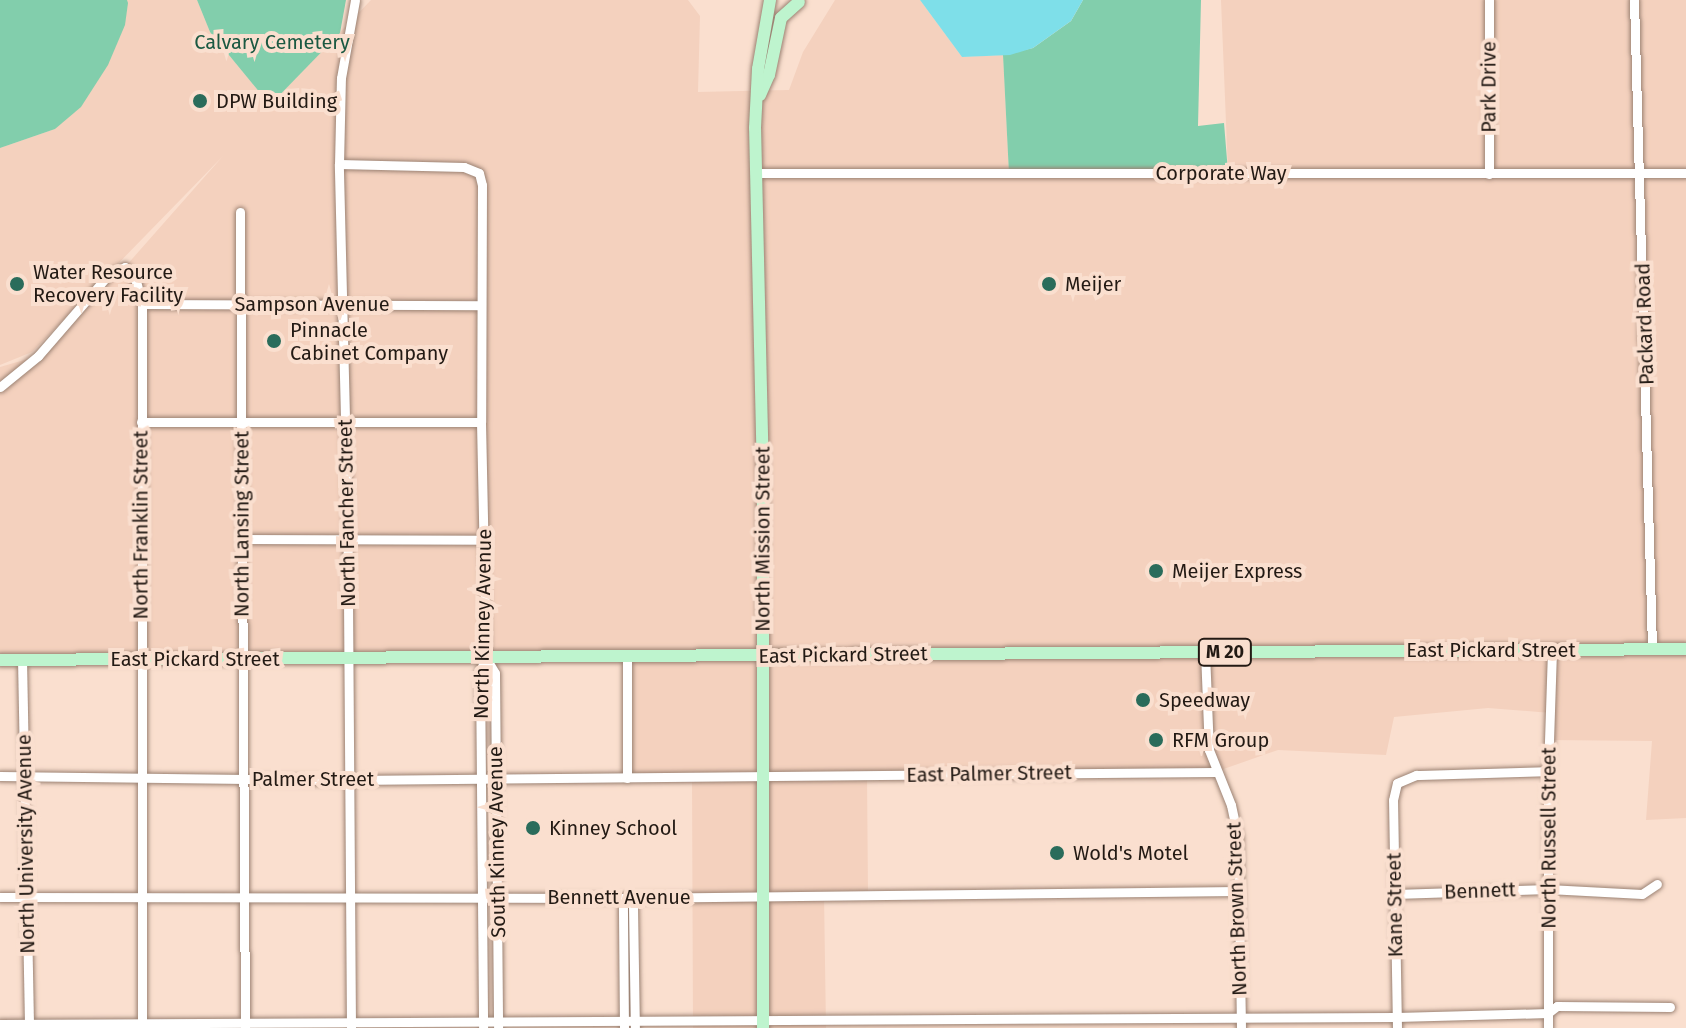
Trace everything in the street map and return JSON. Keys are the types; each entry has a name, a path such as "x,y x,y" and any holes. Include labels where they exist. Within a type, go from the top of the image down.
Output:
{"main road":[{"name":"North Mission Street","path":"762,1023 763,657 756,173 759,60 770,0"},
{"name":"North Mission Street","path":"779,0 801,1"},
{"name":"North Mission Street","path":"758,98 769,75 781,18 801,1"},
{"name":"East Pickard Street","path":"0,660 1686,649"}],"street":[{"name":"North Fancher Street","path":"351,1026 345,302 339,164 341,78 355,0"},
{"name":"Park Drive","path":"1489,0 1489,174"},
{"name":"Packard Road","path":"1634,0 1652,649"},
{"name":"North Kinney Avenue","path":"339,164 464,167 479,173 482,185 481,422 486,658 480,671 484,1025"},
{"name":"Corporate Way","path":"756,173 1686,173"},
{"name":"North Lansing Street","path":"240,212 245,1026"},
{"name":"North Franklin Street","path":"0,387 38,356 109,274 125,267 136,281 142,304 142,1026"},
{"name":"Sampson Avenue","path":"142,304 345,302 481,305"},
{"path":"141,422 481,422"},
{"path":"242,539 485,540"},
{"name":"North Russell Street","path":"1548,1028 1548,771 1552,649"},
{"name":"North Brown Street","path":"1205,652 1206,730 1215,772 1236,819 1241,1028"},
{"path":"627,657 627,778"},
{"name":"South Kinney Avenue","path":"486,658 495,673 498,1024"},
{"name":"North University Avenue","path":"22,659 29,1026"},
{"name":"Kane Street","path":"1397,1028 1393,800 1397,783 1416,775 1548,771"},
{"name":"East Palmer Street","path":"627,778 1215,772"},
{"name":"Palmer Street","path":"0,776 350,780 627,778"},
{"name":"Bennett","path":"1395,894 1548,889 1642,894 1657,884"},
{"name":"Bennett Avenue","path":"0,897 627,898 1238,891"},
{"path":"624,1024 623,907 627,898 633,906 635,1024"},
{"path":"0,1024 351,1026 1396,1017 1548,1013 1557,1006 1670,1007"}],"shaded area":[{"path":"127,0 197,0 210,32 270,105 371,0 688,0 700,16 698,92 789,90 803,52 835,0 920,0 962,57 1003,55 1009,173 1228,172 1221,0 1686,0 1686,818 1646,820 1652,741 1549,740 1551,713 1488,708 1394,717 1386,755 1278,750 1215,772 867,776 868,894 824,895 826,1028 693,1028 692,778 627,778 627,658 0,660 0,367 38,356 109,274 125,267 223,156 32,352 0,365 0,148 55,129"}],"green space":[{"path":"0,0 127,0 128,3 125,25 108,65 81,107 55,129 0,148"},
{"name":"Calvary Cemetery","path":"197,0 346,0 340,33 270,105 210,32"},
{"path":"1083,0 1201,0 1198,126 1224,123 1228,172 1009,174 1003,55 1033,48 1071,21"}],"water":[{"path":"920,0 1083,0 1071,21 1033,48 1010,55 962,57"}],"place":[{"name":"DPW Building","path":"200,101"},
{"name":"Water Resource Recovery Facility","path":"17,284"},
{"name":"Meijer","path":"1049,284"},
{"name":"Pinnacle Cabinet Company","path":"274,341"},
{"name":"Meijer Express","path":"1156,571"},
{"name":"Speedway","path":"1143,700"},
{"name":"RFM Group","path":"1156,740"},
{"name":"Kinney School","path":"533,828"},
{"name":"Wold's Motel","path":"1057,853"}]}
